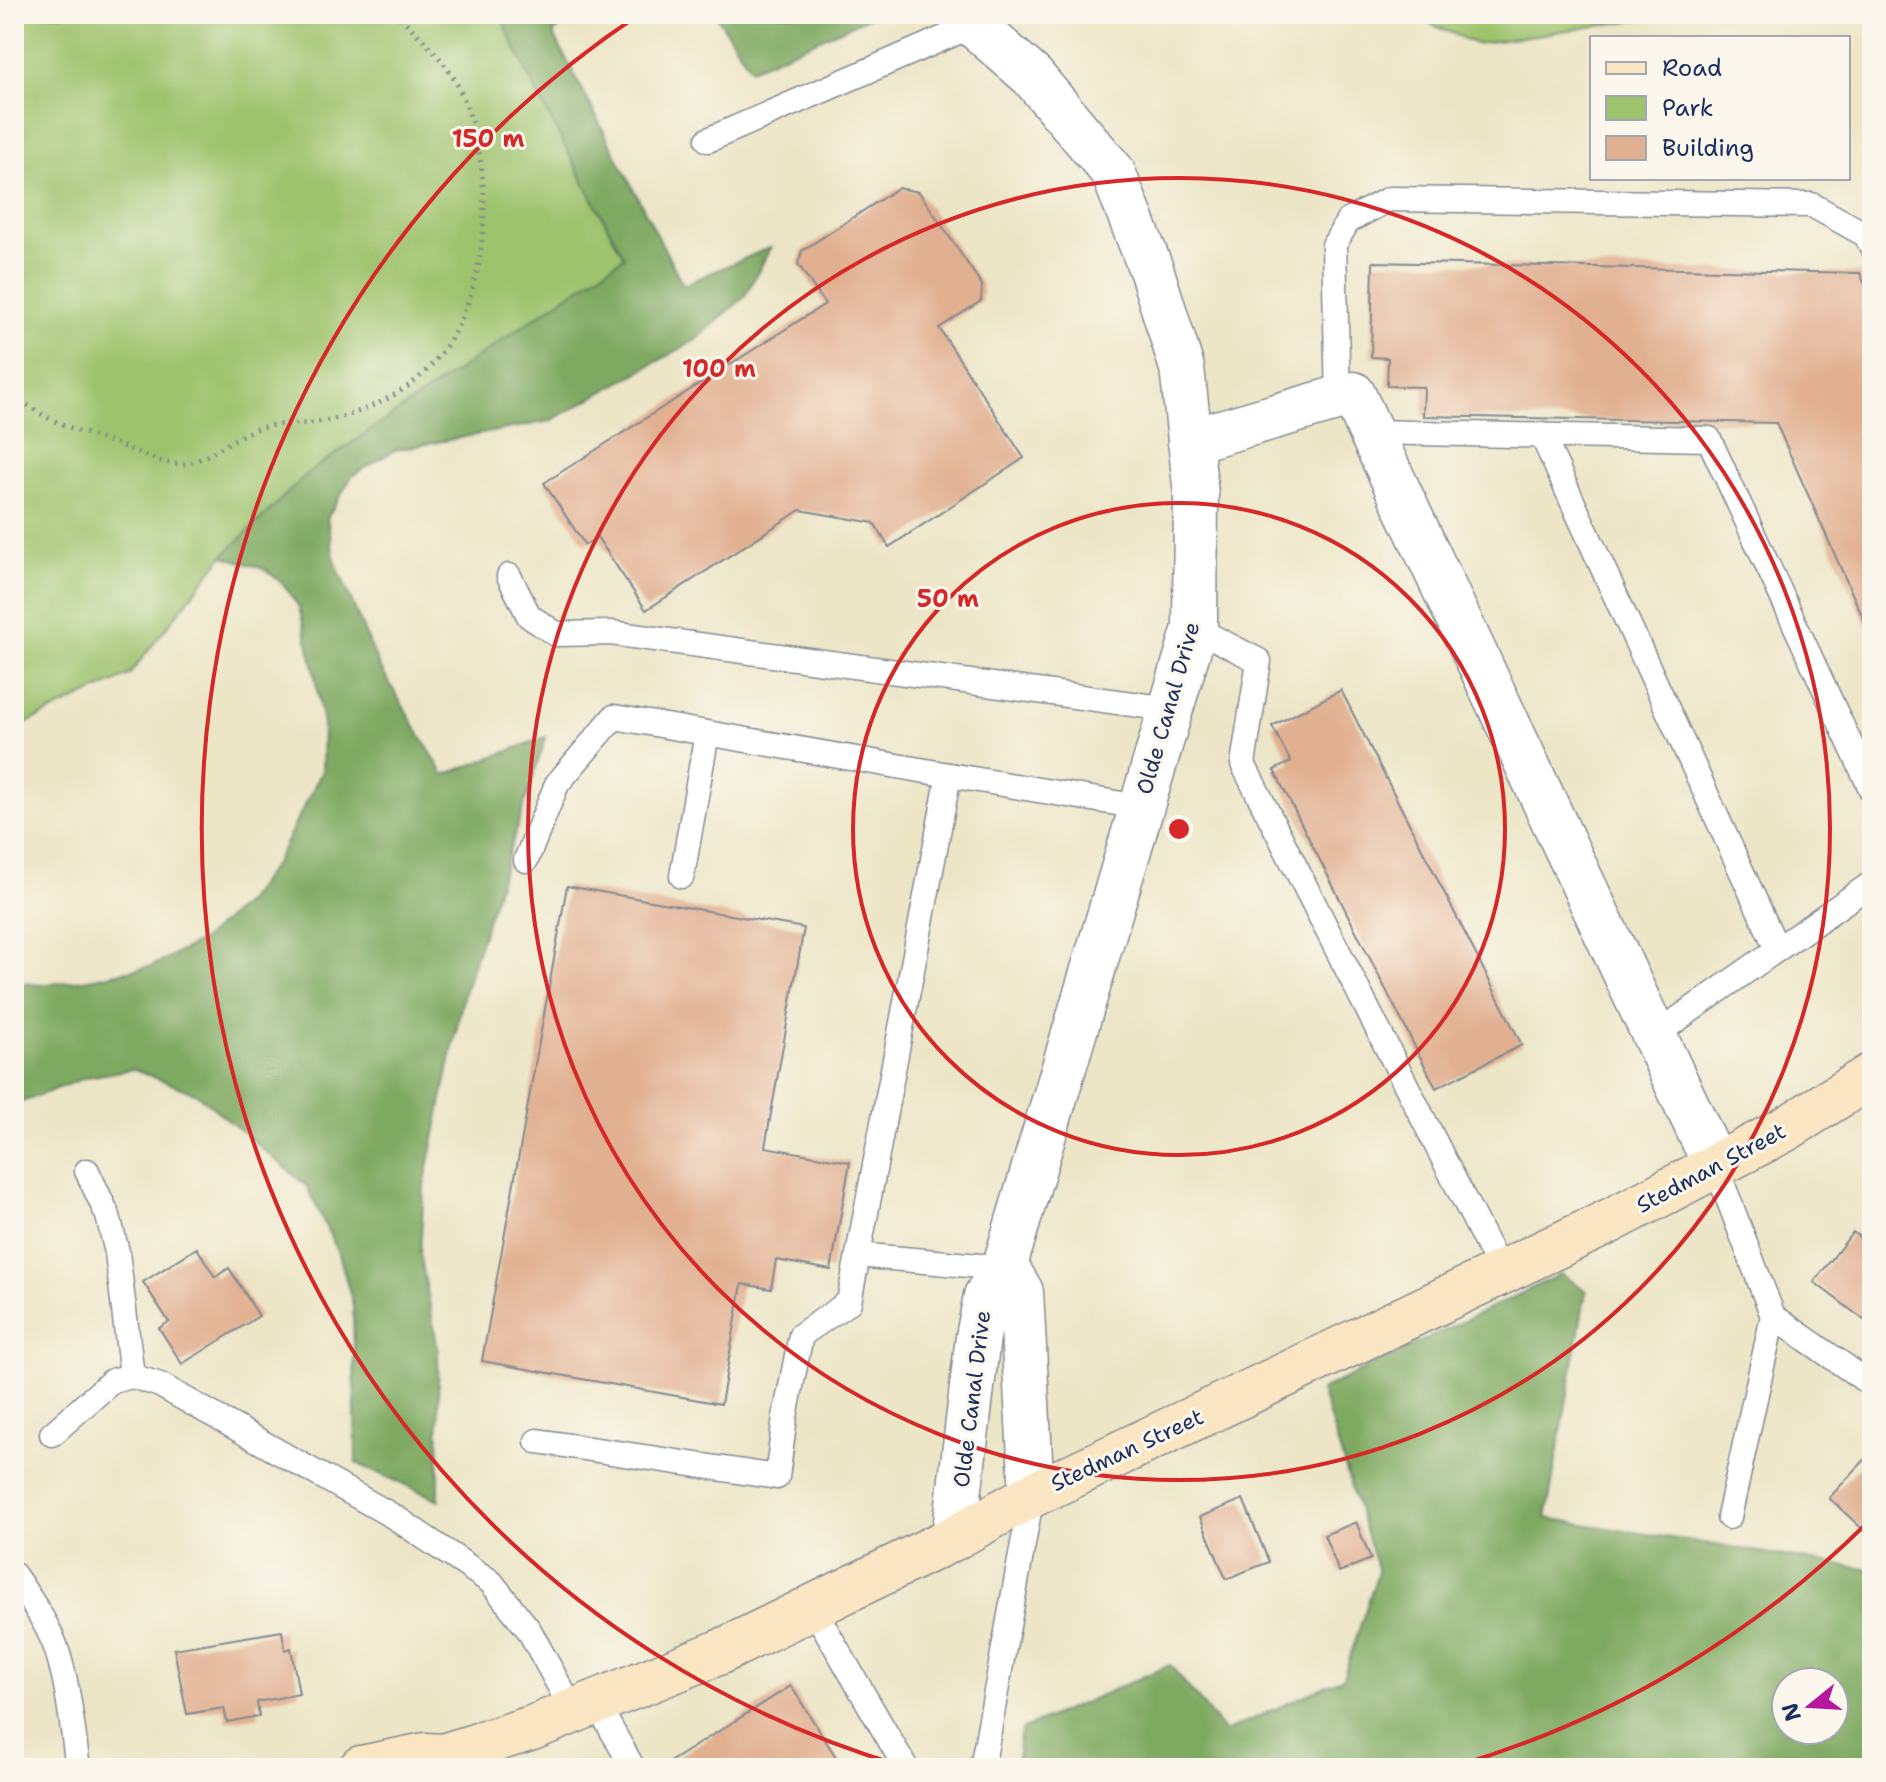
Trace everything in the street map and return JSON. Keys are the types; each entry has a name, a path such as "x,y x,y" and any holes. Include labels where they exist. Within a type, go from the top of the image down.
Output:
{"main road":[{"name":"Stedman Street","path":"361,1768 426,1761 532,1728 720,1652 954,1538 1032,1495 1612,1220 1784,1130 1872,1075"}],"street":[{"name":"Olde Canal Drive","path":"954,1538 978,1337 986,1296 1005,1265 1195,628 1196,494 1182,368 1152,272 1113,172 1032,76 967,19"},
{"path":"1190,441 1353,394 1716,1167"},
{"name":"Olde Canal Drive","path":"1005,1265 1021,1292 1032,1495"}],"lane":[{"path":"708,140 967,19"},
{"path":"1338,398 1334,245 1348,221 1389,199 1812,205 1866,235 1872,247"},
{"path":"1370,432 1709,439 1872,791"},
{"path":"1542,435 1777,949"},
{"path":"509,576 529,616 556,634 611,633 1169,709"},
{"path":"1195,628 1259,661 1243,764 1501,1272"},
{"path":"526,860 557,784 614,717 1140,807"},
{"path":"682,876 707,733"},
{"path":"537,1441 777,1477 801,1335 849,1302 949,775"},
{"path":"1655,1035 1872,883"},
{"path":"1716,1167 1773,1316 1729,1517"},
{"path":"87,1171 108,1216 117,1252 132,1376"},
{"path":"858,1255 980,1266 1005,1265"},
{"path":"1773,1316 1872,1385"},
{"path":"52,1434 112,1381 132,1376 160,1385 396,1518 491,1582 633,1768"},
{"path":"982,1768 1032,1495"},
{"path":"14,1575 32,1601 54,1644 67,1687 78,1768"},
{"path":"812,1606 906,1768"}],"path":[{"path":"14,396 55,421 156,459 182,465 195,462 249,431 320,422 354,414 409,385 433,364 466,307 480,262 484,202 480,157 459,90 440,58 397,14"}],"green space":[{"path":"14,14 500,14 539,97 624,257 308,473 223,556 129,675 14,729"},
{"path":"500,14 578,14 553,33 683,285 771,247 745,296 696,340 550,421 395,450 352,476 327,518 335,562 378,664 444,775 546,737 464,993 424,1187 420,1253 438,1350 439,1500 356,1463 353,1305 340,1257 307,1186 197,1094 133,1069 87,1077 14,1105 14,982 39,985 84,980 152,966 201,941 245,903 276,862 322,771 323,725 313,663 299,607 283,584 265,569 223,556 308,473 624,257 539,97"},
{"path":"715,14 865,14 870,17 751,69"},
{"path":"1408,14 1675,14 1476,44"},
{"path":"1561,1274 1586,1291 1546,1518 1872,1570 1872,1768 1016,1768 1021,1730 1170,1665 1225,1732 1343,1678 1378,1572 1321,1390"}],"building":[{"path":"898,188 919,192 982,285 981,301 939,328 1024,458 889,547 874,523 800,510 646,610 597,537 585,545 544,483 825,304 798,264 802,251"},
{"path":"1373,262 1860,273 1872,300 1872,638 1776,423 1423,416 1424,387 1387,386 1388,358 1371,357"},
{"path":"1341,690 1522,1045 1436,1088 1274,770 1291,762 1272,726"},
{"path":"567,886 804,928 765,1147 850,1162 831,1270 776,1260 771,1289 742,1284 721,1404 482,1361"},
{"path":"1853,1232 1872,1247 1872,1326 1814,1282"},
{"path":"197,1248 215,1277 229,1268 259,1316 182,1364 159,1328 169,1322 143,1282"},
{"path":"1872,1452 1872,1538 1829,1498"},
{"path":"1243,1499 1269,1562 1226,1579 1200,1517"},
{"path":"1356,1522 1371,1559 1339,1572 1324,1535"},
{"path":"282,1631 285,1650 291,1648 299,1694 257,1702 259,1716 227,1722 224,1708 187,1714 174,1649"},
{"path":"791,1686 843,1768 660,1768"}]}
